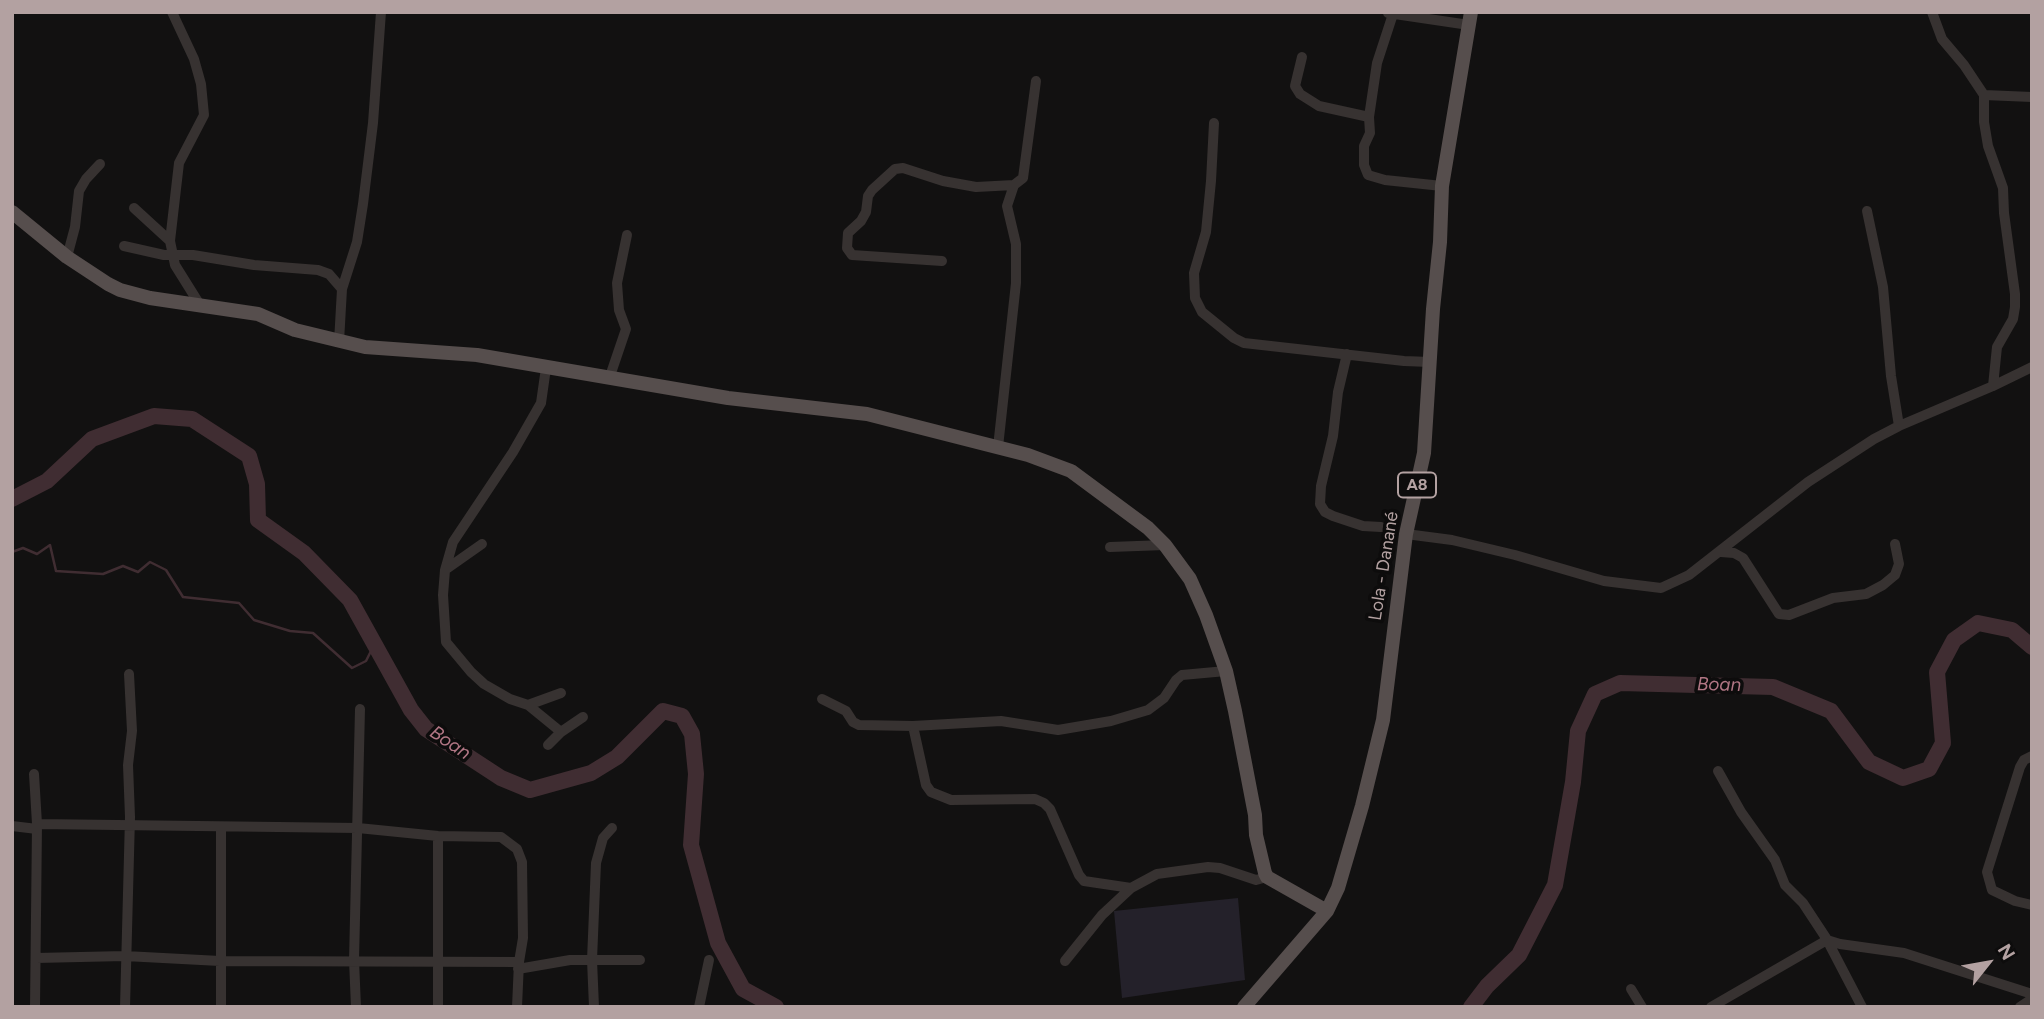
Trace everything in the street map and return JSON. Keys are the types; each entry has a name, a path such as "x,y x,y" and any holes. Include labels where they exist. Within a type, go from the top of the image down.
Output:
{"main road":[{"name":"Lola - Danané","path":"1244,1007 1327,911 1338,888 1383,720 1406,534 1424,453 1442,186 1470,18"},
{"path":"12,212 67,257 120,290 150,298 258,314 295,330 365,347 477,355 609,380 728,398 848,411 922,426 1046,461 1071,471 1148,528 1165,545 1190,579 1226,671 1266,877 1327,911"}],"street":[{"path":"172,12 194,59 204,101 204,115 179,163 170,241 179,271 200,305"},
{"path":"339,342 342,289 357,242 363,205 373,123 381,12"},
{"path":"1932,12 1942,39 1984,95 1984,122 1991,156 2003,188 2015,294 2013,319 1997,346 1993,386"},
{"path":"1442,186 1393,181 1368,175 1364,146 1370,133 1369,117 1377,63 1389,13 1470,18"},
{"path":"1302,57 1296,86 1300,94 1319,106 1369,117"},
{"path":"942,261 852,256 847,248 848,233 861,221 872,190 895,169 912,169 943,181 976,187 1014,185 1023,178 1036,81"},
{"path":"1984,95 2032,97"},
{"path":"1214,123 1206,232 1194,273 1195,298 1202,312 1234,338 1244,342 1430,362"},
{"path":"67,257 75,227 79,191 89,174 100,164"},
{"path":"998,447 1016,283 1016,244 1007,212 1014,185"},
{"path":"134,208 170,241"},
{"path":"1867,211 1883,286 1891,376 1899,426"},
{"path":"609,380 626,329 619,310 617,291 627,235"},
{"path":"124,246 173,255 318,270 330,274 342,289"},
{"path":"1347,354 1338,392 1333,436 1321,486 1320,504 1325,512 1333,516 1363,526 1381,527"},
{"path":"1406,534 1452,540 1604,581 1652,588 1675,583 1721,552 1808,482 1874,439 2032,367"},
{"path":"545,368 541,403 513,452 453,542 443,587 446,642 484,684 510,699 528,705 561,733"},
{"path":"445,570 482,544"},
{"path":"1721,552 1734,553 1743,558 1779,614 1789,615 1833,598 1866,594 1883,585 1895,575 1899,564 1895,544"},
{"path":"1110,547 1165,545"},
{"path":"822,699 846,711 853,722 859,725 913,726 1001,721 1058,730 1148,709 1164,698 1175,680 1182,675 1226,671"},
{"path":"125,1007 128,765 132,731 129,674"},
{"path":"528,705 537,704 561,692"},
{"path":"356,1007 354,960 360,709"},
{"path":"548,745 583,717"},
{"path":"913,726 926,785 931,792 951,800 1035,799 1044,803 1050,810 1084,881 1131,888"},
{"path":"2032,756 2024,760 2020,767 1987,872 1992,890 2015,901 2032,905"},
{"path":"1718,771 1741,812 1775,860 1785,885 1803,903 1827,940 1862,1007"},
{"path":"34,774 37,827 35,1007"},
{"path":"12,826 358,828 501,837 517,849 522,862 523,938 517,1007"},
{"path":"220,1007 221,827"},
{"path":"594,1007 592,960 596,863 603,838 612,828"},
{"path":"438,835 438,1007"},
{"path":"1065,961 1102,915 1131,888 1157,874 1208,867 1220,868 1256,880 1266,877"},
{"path":"1712,1007 1827,940 1903,953 2032,994"},
{"path":"36,958 125,956 220,961 439,961 519,966 570,960 640,960"},
{"path":"699,1007 709,960"},
{"path":"1631,989 1642,1007"},
{"path":"2020,1007 2032,999"}],"shaded area":[{"path":"1238,898 1245,980 1122,998 1114,911"}],"waterway":[{"name":"Boan","path":"12,499 47,481 92,439 154,416 192,419 249,456 257,484 258,520 304,553 350,600 411,710 426,729 501,778 530,790 591,773 617,757 663,711 682,716 692,734 696,774 691,845 718,943 743,989 776,1007"},
{"path":"12,552 23,548 37,554 50,545 56,571 103,574 123,566 138,572 150,562 166,570 183,597 239,603 254,620 290,631 313,633 352,668 366,661 375,643"},
{"name":"Boan","path":"1471,1007 1487,986 1519,955 1555,885 1573,782 1578,731 1595,694 1620,683 1773,687 1831,711 1869,762 1903,778 1929,769 1943,743 1937,672 1954,640 1978,623 2012,630 2032,647"}]}
